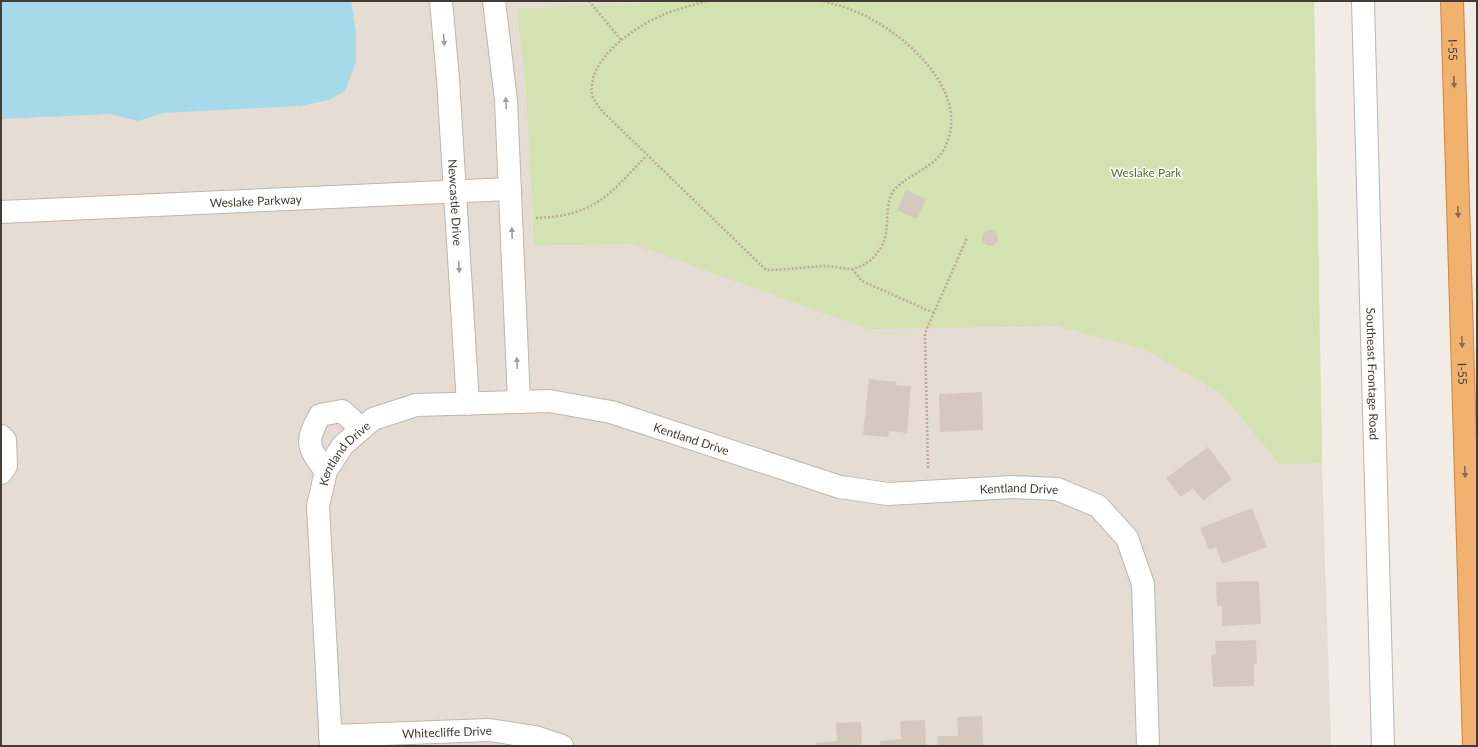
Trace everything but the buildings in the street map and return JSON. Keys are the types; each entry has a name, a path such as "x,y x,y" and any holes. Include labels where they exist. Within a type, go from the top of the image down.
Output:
{"highway":[{"name":"I-55","path":"1452,1 1474,746"}],"street":[{"name":"Newcastle Drive","path":"441,1 448,79 468,404"},
{"path":"494,1 506,100 519,402"},
{"name":"Southeast Frontage Road","path":"1363,1 1383,746"},
{"name":"Weslake Parkway","path":"1,212 510,189"},
{"name":"Kentland Drive","path":"330,741 318,506 326,471 343,445 373,419 416,405 549,401 611,412 840,487 888,494 1014,487 1057,489 1098,506 1127,538 1143,584 1148,746"},
{"path":"326,471 311,452 310,433 320,415 342,411 362,429"},
{"path":"1,436 5,440 6,466 1,473"},
{"name":"Whitecliffe Drive","path":"330,741 488,730 535,737 562,746"}],"path":[{"path":"589,1 622,41"},
{"path":"706,1 665,14 645,25 622,41 600,60 593,76 592,95 602,112 766,270 791,270 826,266 852,269 868,262 881,250 886,233 888,211 893,190 909,176 929,165 943,151 951,134 952,117 948,98 938,78 916,53 878,23 857,12 822,1"},
{"path":"536,218 572,214 591,207 612,192 647,154"},
{"path":"928,468 925,333 967,238"},
{"path":"852,269 862,281 934,313"}],"shaded area":[{"path":"1,1 1314,1 1322,463 1331,746 1,746"}],"green space":[{"name":"Weslake Park","path":"693,1 1314,1 1322,463 1279,464 1222,394 1144,349 1057,326 867,329 633,244 534,245 526,88 517,9"}],"water":[{"path":"1,1 351,1 356,33 356,62 345,91 329,100 300,106 163,113 138,121 109,114 1,119"}]}
